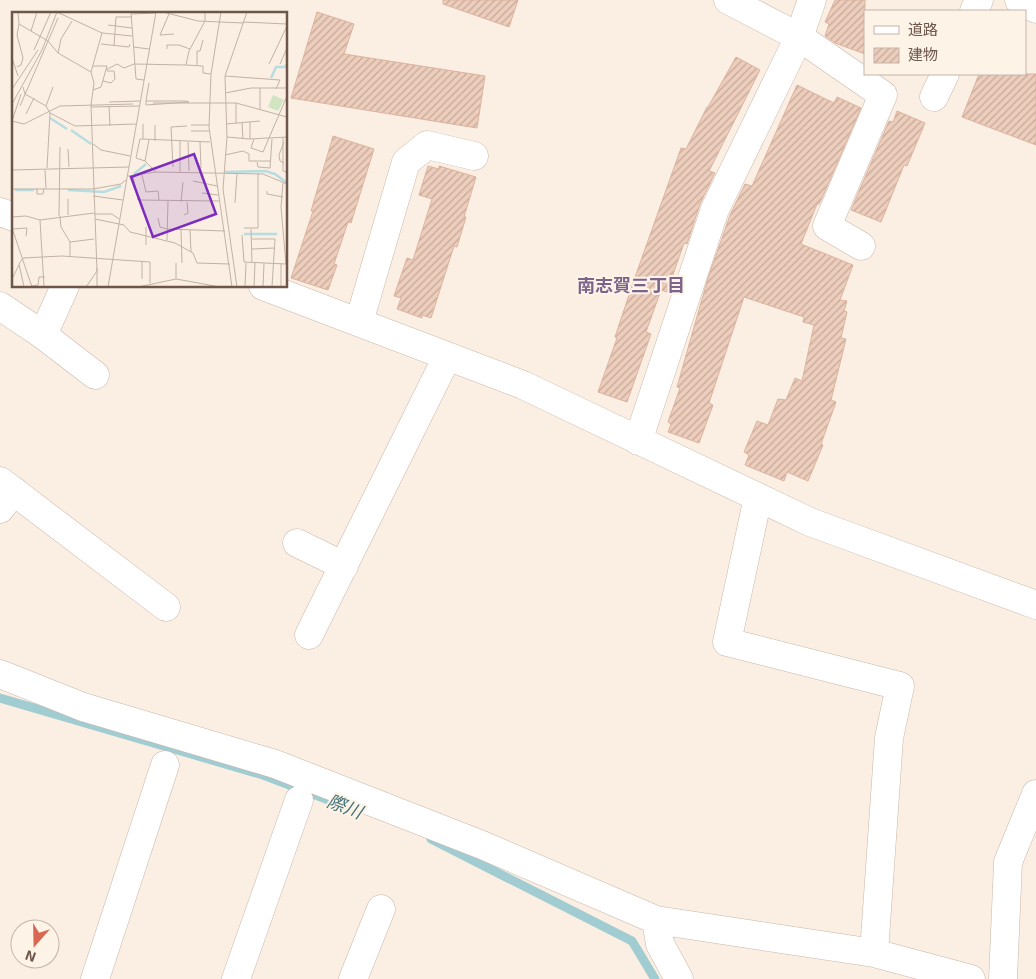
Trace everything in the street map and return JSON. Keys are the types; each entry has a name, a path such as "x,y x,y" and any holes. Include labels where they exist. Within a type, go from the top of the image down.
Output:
{"street":[{"path":"728,0 799,37 883,95 827,226 861,246"},
{"path":"638,440 715,208 799,37 812,0"},
{"path":"1018,0 1036,9"},
{"path":"359,322 406,162 427,145 474,156"},
{"path":"0,212 12,216"},
{"path":"43,335 64,288"},
{"path":"268,288 523,385 810,522 1036,605"},
{"path":"0,306 43,335 95,375"},
{"path":"309,635 447,356"},
{"path":"5,494 166,607"},
{"path":"758,497 727,642 900,686 889,738 874,953"},
{"path":"298,543 344,566"},
{"path":"0,674 82,707 275,764 482,844 656,920 874,953 971,979"},
{"path":"95,979 165,765"},
{"path":"1003,979 1008,862 1036,794"},
{"path":"236,979 299,800"},
{"path":"353,979 381,910"},
{"path":"656,920 660,944 679,979"}],"building":[{"path":"443,0 518,0 509,27 443,4"},
{"path":"835,0 865,0 864,54 835,43 825,36 829,24 825,22"},
{"path":"317,12 354,24 344,54 485,76 477,128 291,98"},
{"path":"736,57 760,70 709,171 715,173 700,204 687,244 684,243 667,292 661,290 646,332 651,334 627,402 598,392 617,338 615,337 634,280 681,148 686,149 707,107"},
{"path":"1036,74 1036,145 962,117 979,75"},
{"path":"797,85 834,103 837,97 861,108 822,198 819,204 817,204 801,244 853,265 840,300 847,301 844,311 847,312 841,338 846,339 831,400 836,402 821,444 823,445 808,481 787,472 784,481 745,465 749,455 744,452 757,421 768,425 778,399 786,400 795,378 802,381 814,325 803,322 804,317 744,297 709,403 713,405 699,443 668,432 671,424 668,422 680,388 677,387 708,278 730,215 745,184 752,186"},
{"path":"897,111 925,123 907,166 904,165 881,222 851,210 889,121 893,122"},
{"path":"333,136 374,149 351,223 348,222 334,264 337,265 328,290 291,278 313,211 311,211"},
{"path":"428,166 439,169 439,166 476,177 457,247 454,246 431,318 422,315 422,318 397,309 401,298 394,296 407,258 413,260 432,199 419,195"}],"waterway":[{"name":"際川","path":"0,698 263,775 347,807"},
{"name":"際川","path":"431,839 632,941 655,979"}],"district":[{"name":"南志賀三丁目","path":"631,285"}]}
